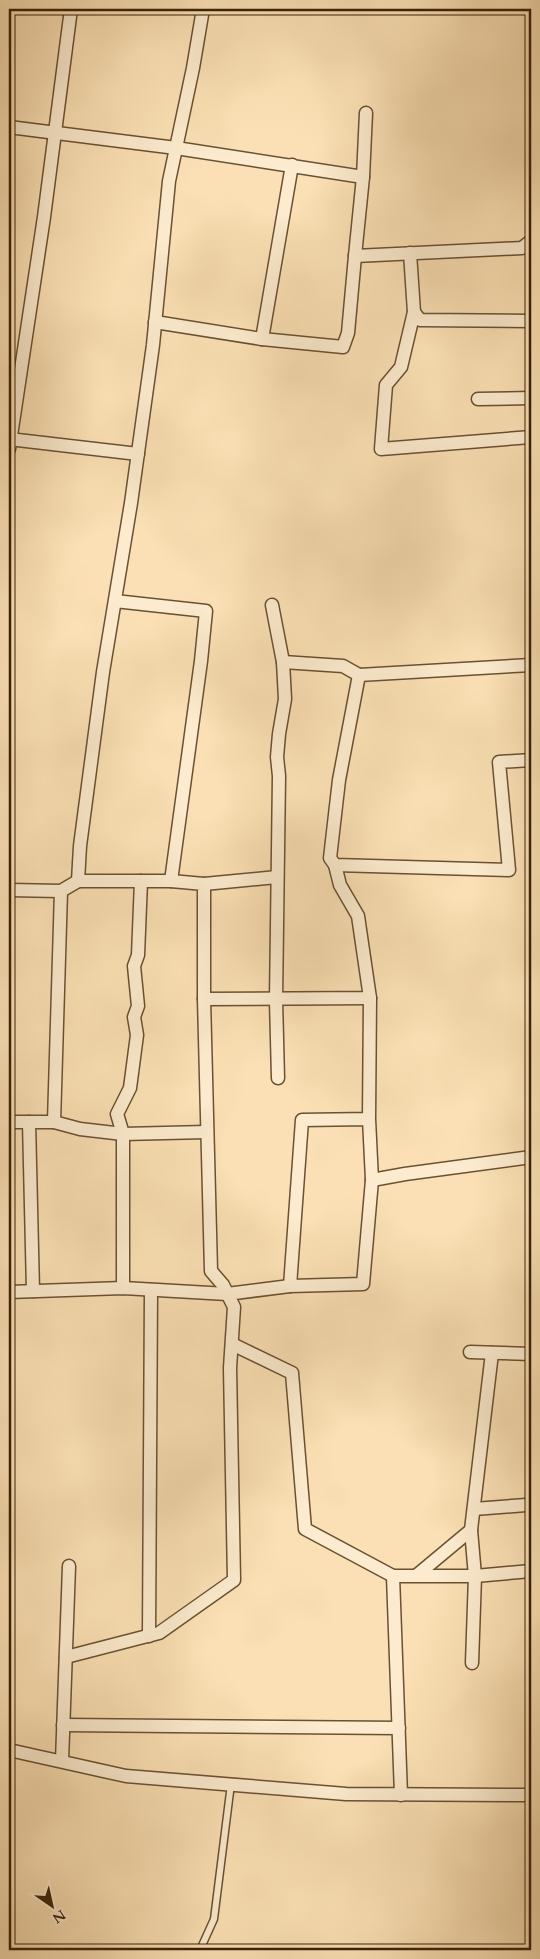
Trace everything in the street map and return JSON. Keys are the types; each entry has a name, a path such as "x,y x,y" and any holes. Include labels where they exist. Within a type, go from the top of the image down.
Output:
{"street":[{"path":"71,9 44,217 9,442 138,454"},
{"path":"78,882 80,846 103,672 138,454 156,322 169,180 193,68 203,9"},
{"path":"156,322 262,339 343,347 348,333 366,113"},
{"path":"9,127 176,148 362,177"},
{"path":"262,339 292,165"},
{"path":"355,256 522,248 531,242"},
{"path":"410,253 414,312 401,368 386,385 381,449 531,437"},
{"path":"414,312 420,320 531,321"},
{"path":"478,399 531,398"},
{"path":"115,601 206,612 171,881"},
{"path":"272,605 283,662 285,699 277,757 276,1000 278,1078"},
{"path":"283,662 343,666 359,675 531,665"},
{"path":"9,1292 122,1288 226,1294 290,1286 363,1284 372,1180 369,1119 370,998 358,916 340,885 335,864 330,858 339,780 359,675"},
{"path":"335,864 509,870 499,762 531,760"},
{"path":"9,890 61,891 78,882 171,881 204,884 277,877"},
{"path":"122,1288 123,1134 117,1114 130,1088 137,1036 134,1017 138,1006 134,966 138,955 141,881"},
{"path":"66,1657 159,1634 234,1580 230,1368 234,1307 222,1285 211,1271 206,1132 204,884"},
{"path":"54,1122 61,891"},
{"path":"204,999 370,998"},
{"path":"290,1286 302,1120 369,1119"},
{"path":"9,1122 54,1122 80,1129 123,1134 206,1132"},
{"path":"29,1122 33,1291"},
{"path":"372,1180 531,1157"},
{"path":"149,1636 151,1290"},
{"path":"232,1344 292,1373 305,1529 393,1576 475,1576 531,1571"},
{"path":"470,1352 531,1354"},
{"path":"472,1664 475,1576 471,1530 492,1353"},
{"path":"474,1510 526,1505"},
{"path":"417,1575 471,1530"},
{"path":"62,1761 69,1566"},
{"path":"393,1576 401,1795"},
{"path":"63,1725 399,1728"},
{"path":"9,1750 126,1776 346,1794 531,1796"}],"lane":[{"path":"200,1950 214,1919 231,1784"}]}
